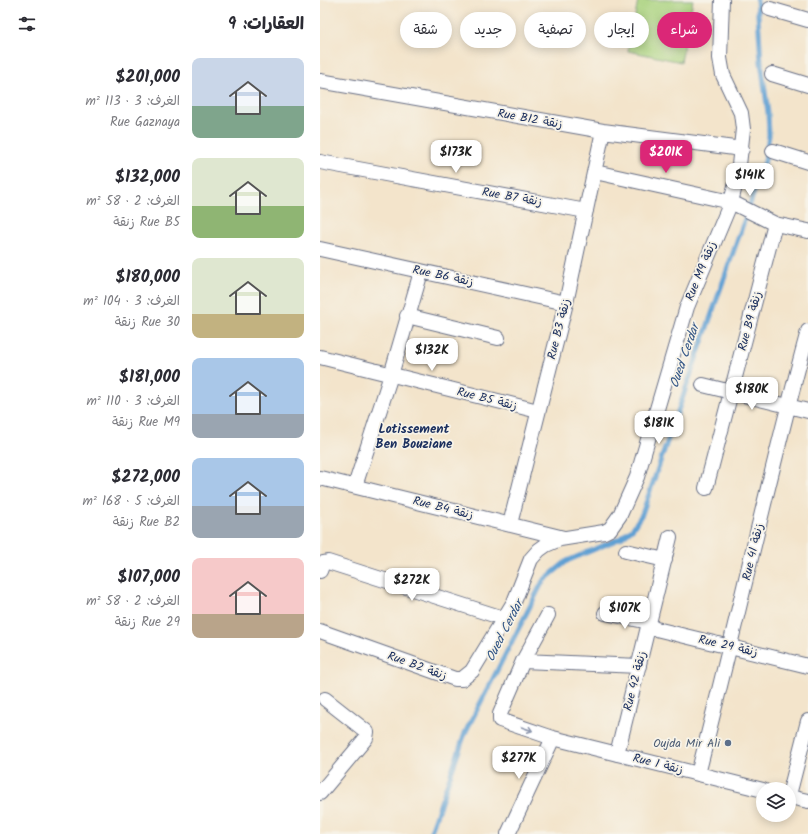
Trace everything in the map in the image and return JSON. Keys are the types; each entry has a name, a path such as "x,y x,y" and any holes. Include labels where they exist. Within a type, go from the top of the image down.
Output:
{"street":[{"name":"Rue M9 زنقة","path":"503,618 514,602 531,559 546,545 566,539 595,534 610,529 625,508 637,477 687,307 733,203 742,149 743,129 741,113 723,75 720,58 722,0"},
{"path":"770,9 808,20"},
{"path":"772,74 808,85"},
{"name":"Rue B12 زنقة","path":"320,81 603,131 742,149"},
{"name":"Rue B3 زنقة","path":"510,524 566,303 603,131"},
{"path":"773,151 808,162"},
{"name":"Rue B7 زنقة","path":"320,162 586,211"},
{"path":"595,172 733,203 775,224 808,231"},
{"name":"Rue B9 زنقة","path":"706,488 775,224"},
{"name":"Rue B6 زنقة","path":"320,248 421,272 566,303"},
{"path":"355,486 391,375 421,272"},
{"path":"407,316 498,338"},
{"name":"Rue 41 زنقة","path":"698,774 731,646 788,405 808,331"},
{"name":"Rue B5 زنقة","path":"320,357 538,411"},
{"path":"703,385 808,411"},
{"name":"Rue B4 زنقة","path":"320,478 566,539"},
{"name":"Rue 42 زنقة","path":"617,754 670,538"},
{"path":"626,551 665,560"},
{"path":"320,571 323,563 328,562 503,618"},
{"name":"Rue 29 زنقة","path":"605,613 808,666"},
{"path":"548,615 524,661 639,666"},
{"name":"Rue B2 زنقة","path":"320,631 455,679 462,679 472,671 503,618"},
{"name":"Rue زنقة 1","path":"524,661 500,714 500,720 553,738 756,788"},
{"path":"320,793 367,735 367,732 325,699"},
{"path":"793,782 808,721"},
{"path":"508,834 553,738"},
{"path":"796,798 808,802"}],"green space":[{"path":"638,0 693,0 691,12 657,12 657,48 684,48 681,62 628,51 629,48 649,48 649,12 636,12"}],"waterway":[{"name":"Oued Cerdar","path":"430,834 465,733 543,581 567,561 621,538 633,528 642,514 765,161 769,135 768,113 761,62 757,0"}],"place":[{"name":"Oujda Mir Ali","path":"728,743"}],"district":[{"name":"Lotissement Ben Bouziane","path":"414,436"}]}
